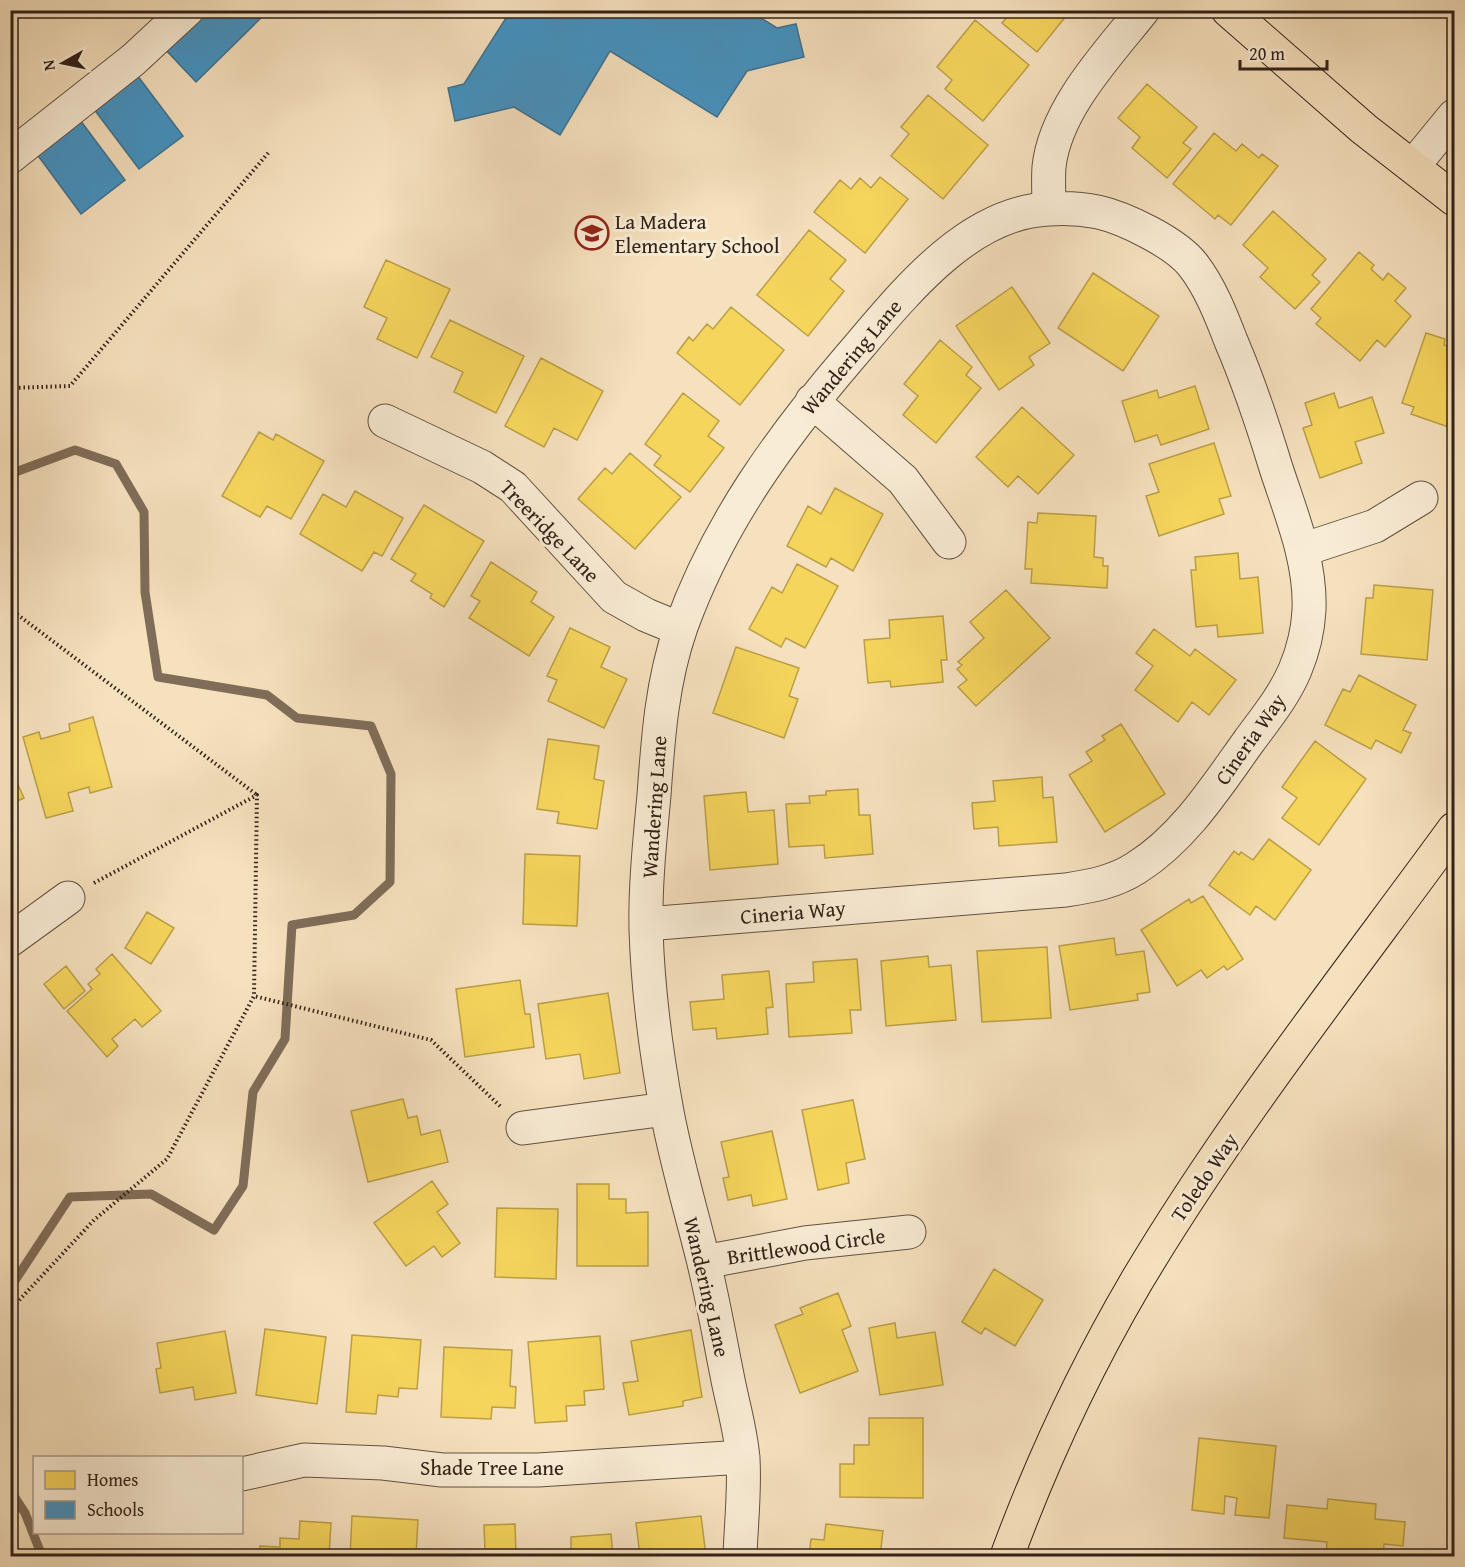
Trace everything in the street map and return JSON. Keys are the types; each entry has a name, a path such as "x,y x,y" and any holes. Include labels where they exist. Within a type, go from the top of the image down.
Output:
{"main road":[{"path":"1228,10 1364,129 1455,199"},
{"name":"Toledo Way","path":"1007,1557 1028,1502 1078,1388 1136,1282 1191,1194 1251,1108 1455,829"}],"street":[{"path":"10,157 133,60 188,10"},
{"path":"1049,208 1049,166 1054,144 1064,120 1096,69 1143,10"},
{"path":"1413,166 1455,116"},
{"name":"Wandering Lane","path":"740,1557 743,1457 704,1262 666,1109 651,1005 646,924 650,837 662,702 680,629 707,566 735,512 777,446 812,401 907,291 958,245 983,226 1026,212 1049,208"},
{"name":"Cineria Way","path":"646,924 1066,890 1110,882 1138,867 1164,847 1206,801 1293,676 1304,647 1310,607 1308,578 1302,550 1253,394 1220,312 1190,261 1169,245 1122,220 1096,212 1049,208"},
{"path":"812,401 903,480 949,542"},
{"name":"Treeridge Lane","path":"386,421 482,466 513,487 614,597 646,615 680,629"},
{"path":"1302,550 1375,526 1421,498"},
{"path":"10,940 68,898"},
{"path":"523,1128 666,1109"},
{"name":"Brittlewood Circle","path":"704,1262 805,1243 909,1232"},
{"name":"Shade Tree Lane","path":"243,1474 304,1460 383,1462 442,1470 538,1470 743,1457"}],"path":[{"path":"10,388 70,386 270,152"},
{"path":"10,609 257,795"},
{"path":"68,898 257,795"},
{"path":"12,1310 93,1220 166,1159 254,996 257,795"},
{"path":"254,996 431,1040 523,1128"}],"building: Homes":[{"path":"1004,10 1071,10 1037,52 1002,23 1009,15"},
{"path":"975,20 1029,65 983,121 945,89 952,80 937,67"},
{"path":"1147,84 1197,127 1183,143 1191,149 1167,178 1132,148 1140,137 1118,118"},
{"path":"928,95 988,145 943,199 891,156 909,134 901,127"},
{"path":"1214,133 1236,151 1242,144 1259,158 1262,154 1278,166 1231,225 1218,215 1215,219 1173,184"},
{"path":"880,177 908,199 865,253 814,212 840,180 851,189 860,178 871,188"},
{"path":"1273,211 1326,259 1312,275 1320,282 1295,309 1260,277 1268,268 1243,245"},
{"path":"809,230 846,260 830,279 844,291 808,336 757,295"},
{"path":"1359,252 1374,265 1371,269 1383,280 1388,273 1406,288 1395,301 1411,316 1385,347 1377,340 1360,361 1316,324 1321,318 1311,309"},
{"path":"386,260 450,289 417,358 377,339 387,318 364,307"},
{"path":"1093,273 1159,316 1123,371 1058,328"},
{"path":"1012,287 1050,343 1029,357 1034,365 999,390 956,326"},
{"path":"731,307 784,350 740,405 677,353 689,337 693,341 707,324 713,329"},
{"path":"450,320 524,356 496,413 454,392 463,372 431,357"},
{"path":"1426,333 1445,339 1444,345 1454,348 1454,429 1411,414 1414,407 1402,403"},
{"path":"940,340 972,367 966,375 981,388 936,443 903,415 918,396 904,384"},
{"path":"541,358 603,391 577,440 554,428 544,447 505,426"},
{"path":"1195,386 1209,429 1161,445 1157,435 1135,442 1122,401 1157,390 1159,398"},
{"path":"683,393 719,421 708,436 724,448 690,492 654,465 661,456 645,444"},
{"path":"1334,393 1339,408 1372,397 1384,433 1355,442 1362,463 1320,478 1303,428 1312,425 1305,403"},
{"path":"1022,407 1074,455 1038,494 1018,476 1008,487 976,457"},
{"path":"259,432 273,440 276,434 324,461 291,519 267,506 260,517 222,496"},
{"path":"1214,443 1231,496 1219,499 1224,514 1159,536 1146,496 1159,492 1149,464"},
{"path":"630,453 681,497 635,549 578,499 605,468 612,474"},
{"path":"835,488 883,514 853,571 831,558 826,567 787,546 808,506 821,514"},
{"path":"355,491 403,518 382,556 374,552 362,571 300,534 323,494 346,507"},
{"path":"424,505 484,541 444,607 430,598 432,594 411,581 416,574 391,559"},
{"path":"1038,513 1096,516 1094,557 1103,558 1103,566 1108,566 1107,588 1031,583 1032,569 1025,569 1028,522 1037,523"},
{"path":"1238,553 1240,579 1258,577 1263,633 1218,637 1217,625 1196,627 1191,570 1196,570 1195,557"},
{"path":"491,562 537,592 531,602 554,617 529,656 469,618 480,601 471,596"},
{"path":"797,564 838,586 805,648 786,638 781,647 749,629 772,587 782,593"},
{"path":"1374,585 1433,590 1427,660 1361,654 1366,598 1373,598"},
{"path":"1006,590 1050,638 976,706 958,687 967,680 957,669 962,665 958,662 984,638 970,622"},
{"path":"943,616 947,660 941,660 943,682 891,687 890,681 868,683 864,640 890,638 889,620"},
{"path":"570,628 610,647 601,667 627,679 604,728 548,701 557,680 547,676"},
{"path":"1154,629 1190,656 1195,649 1236,680 1209,715 1192,702 1178,722 1135,690 1153,666 1136,653"},
{"path":"736,647 799,668 789,696 798,699 784,738 713,713"},
{"path":"1359,675 1416,705 1403,730 1411,733 1401,753 1376,740 1371,749 1325,725 1343,689 1350,692"},
{"path":"93,717 112,787 90,793 89,787 68,793 73,811 46,818 23,737 39,732 41,739 70,731 69,724"},
{"path":"1121,724 1165,794 1105,832 1069,775 1092,761 1086,752 1105,740 1102,736"},
{"path":"548,739 599,746 594,779 604,781 597,829 557,823 559,812 537,809"},
{"path":"1315,741 1366,779 1319,845 1282,818 1297,798 1282,787"},
{"path":"13,774 24,798 10,804 10,775"},
{"path":"1042,777 1043,798 1053,797 1057,842 999,846 998,827 974,829 972,803 995,801 993,781"},
{"path":"858,789 859,815 870,815 873,854 825,858 824,845 789,847 786,804 810,803 809,796 826,795 826,791"},
{"path":"746,792 748,812 774,810 778,864 710,870 704,796"},
{"path":"1269,839 1311,870 1275,920 1256,906 1250,915 1209,885 1234,851 1239,855 1241,852 1253,860"},
{"path":"525,854 580,856 577,926 523,924"},
{"path":"1203,896 1243,959 1227,970 1224,966 1207,978 1201,970 1177,986 1141,930 1189,899 1191,903"},
{"path":"147,912 174,928 151,964 125,948"},
{"path":"1114,938 1116,955 1144,951 1150,992 1137,994 1138,1000 1070,1010 1059,946"},
{"path":"1047,947 1051,1018 982,1022 977,951"},
{"path":"112,954 161,1011 142,1027 135,1019 112,1039 118,1046 107,1057 67,1011 92,989 88,984 100,974 96,969"},
{"path":"928,956 929,967 951,965 956,1020 886,1026 881,961"},
{"path":"857,959 861,1010 850,1010 852,1033 789,1037 786,984 814,982 813,962"},
{"path":"66,966 85,991 64,1009 44,984"},
{"path":"769,971 773,1007 766,1008 768,1034 717,1039 716,1028 693,1030 690,1002 724,999 722,975"},
{"path":"520,980 525,1014 530,1014 534,1047 465,1057 456,989"},
{"path":"608,993 620,1073 584,1079 580,1054 546,1059 538,1004"},
{"path":"403,1099 408,1118 417,1116 421,1135 440,1130 448,1162 368,1182 351,1111"},
{"path":"853,1100 865,1159 846,1163 849,1183 818,1190 802,1110"},
{"path":"772,1131 787,1199 753,1206 751,1195 728,1200 723,1178 729,1177 721,1142"},
{"path":"432,1181 448,1204 437,1212 460,1243 442,1257 434,1246 406,1266 374,1223"},
{"path":"577,1184 609,1184 609,1199 626,1199 626,1213 648,1212 648,1266 577,1266"},
{"path":"497,1208 558,1209 556,1279 495,1277"},
{"path":"994,1269 1043,1300 1015,1346 985,1328 981,1334 962,1322"},
{"path":"838,1293 851,1326 842,1330 858,1371 800,1393 775,1325 803,1314 800,1308"},
{"path":"895,1323 897,1338 935,1332 943,1385 880,1395 869,1328"},
{"path":"265,1329 326,1337 317,1404 256,1395"},
{"path":"691,1330 702,1397 683,1401 683,1406 629,1415 623,1383 638,1381 631,1341"},
{"path":"225,1331 236,1393 195,1400 193,1387 160,1393 156,1369 161,1368 157,1343"},
{"path":"352,1335 421,1340 417,1389 399,1388 398,1397 378,1395 376,1414 346,1412"},
{"path":"600,1336 604,1389 584,1391 585,1405 566,1406 567,1421 535,1423 528,1342"},
{"path":"444,1347 512,1350 510,1386 516,1387 515,1408 492,1407 491,1419 441,1417"},
{"path":"869,1418 923,1418 923,1498 840,1497 840,1464 854,1464 854,1445 869,1445"},
{"path":"1199,1438 1276,1446 1269,1518 1235,1515 1237,1498 1225,1496 1224,1514 1192,1510"},
{"path":"1328,1499 1376,1504 1375,1519 1405,1522 1403,1546 1384,1544 1383,1556 1326,1556 1327,1542 1284,1538 1287,1505 1327,1509"},
{"path":"352,1516 418,1520 416,1556 350,1556"},
{"path":"701,1516 706,1556 640,1556 636,1523"},
{"path":"300,1521 331,1523 329,1556 259,1556 260,1546 280,1547 280,1538 299,1539"},
{"path":"515,1524 516,1556 459,1556 459,1551 485,1551 484,1525"},
{"path":"826,1524 883,1531 880,1556 809,1556 811,1539 824,1540"},
{"path":"611,1534 613,1556 539,1556 539,1553 571,1551 571,1537"}],"building: Schools":[{"path":"198,10 269,10 196,82 162,46"},
{"path":"511,10 748,10 777,28 796,24 804,57 747,71 717,117 610,51 560,135 514,107 455,121 448,88 464,84"},
{"path":"134,71 183,136 139,169 90,104"},
{"path":"77,116 125,180 81,214 33,149"}],"waterway":[{"path":"10,474 75,450 116,464 144,512 145,592 158,677 267,695 297,718 371,726 391,774 390,882 354,915 292,925 285,1039 253,1092 243,1186 214,1230 151,1194 70,1197 10,1288"},
{"path":"10,1490 25,1513 33,1533"},
{"path":"33,1534 42,1556"}],"place":[{"name":"La Madera Elementary School","path":"592,233"}]}
